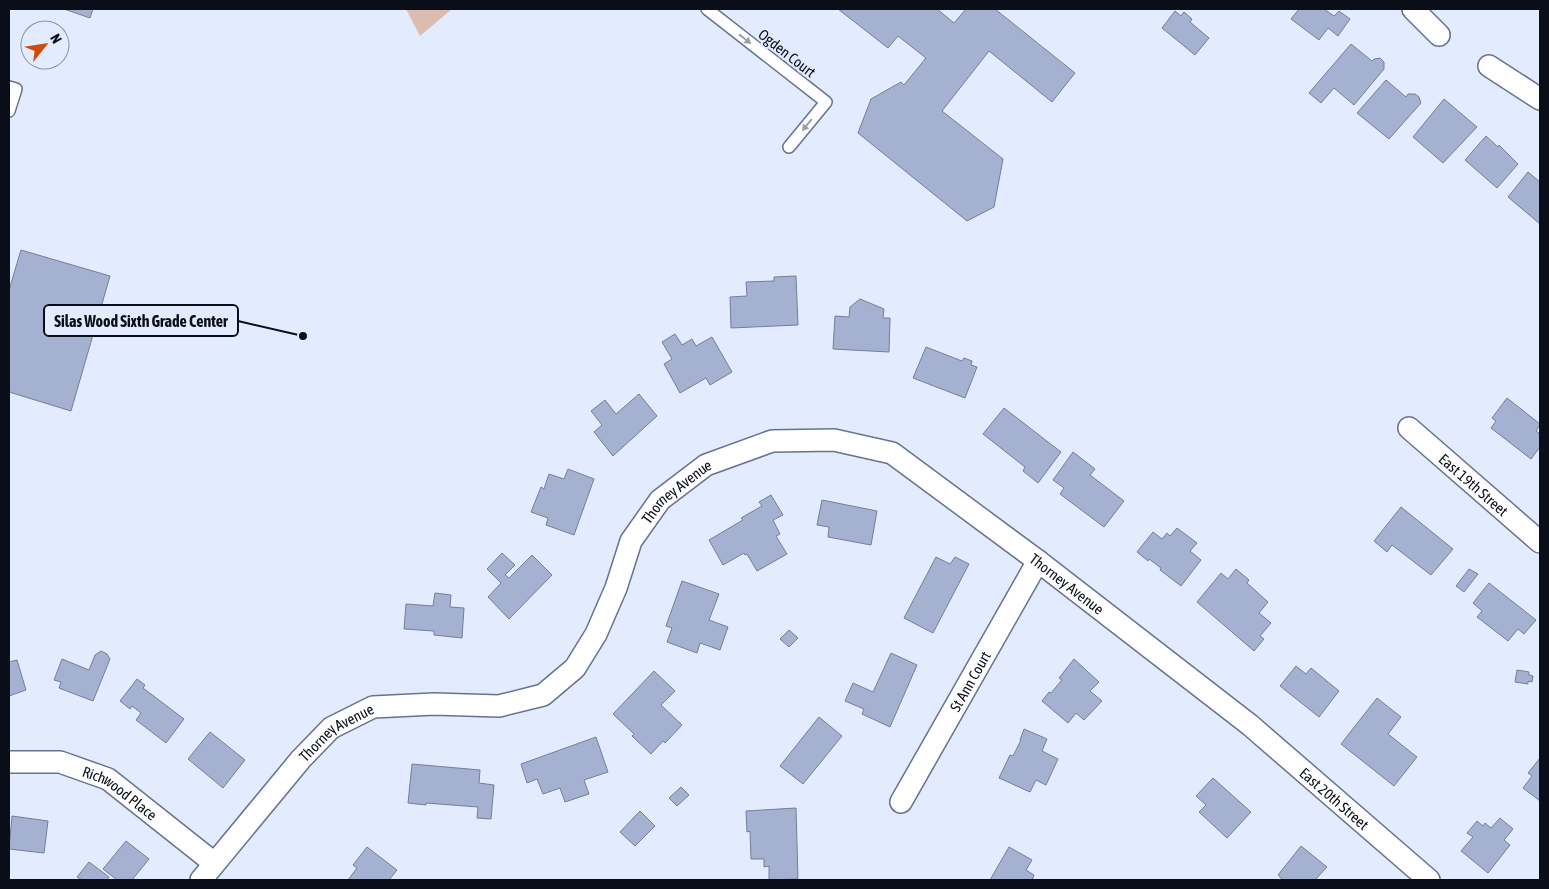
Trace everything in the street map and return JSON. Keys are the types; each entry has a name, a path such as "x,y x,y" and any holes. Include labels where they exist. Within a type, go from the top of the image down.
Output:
{"street":[{"path":"1413,9 1439,35"},
{"path":"1490,66 1540,99"},
{"name":"East 19th Street","path":"1409,428 1540,542"},
{"name":"Thorney Avenue","path":"200,880 301,759 331,728 373,707 434,704 499,706 543,695 575,668 596,634 616,588 631,541 660,500 706,465 772,441 834,440 892,453 1038,561 1239,717"},
{"name":"St Ann Court","path":"901,802 1038,561"},
{"name":"East 20th Street","path":"1239,717 1428,880"},
{"name":"Richwood Place","path":"9,762 60,762 108,778 214,863"}],"lane":[{"name":"Ogden Court","path":"707,9 826,102 789,146"},
{"path":"9,87 16,89 9,111"}],"shaded area":[{"path":"406,9 452,9 420,36"}],"building":[{"path":"64,9 93,9 90,18"},
{"path":"838,9 937,9 954,23 966,9 995,9 1075,73 1052,102 989,51 942,111 1003,159 994,207 967,221 858,133 871,99 901,82 904,85 926,58 898,36 888,48"},
{"path":"1299,9 1324,9 1334,16 1339,11 1350,19 1338,36 1328,28 1319,40 1291,19"},
{"path":"1175,11 1181,16 1184,12 1192,19 1190,22 1209,38 1195,55 1162,28"},
{"path":"1351,44 1372,61 1380,58 1384,62 1384,69 1354,105 1334,88 1321,103 1309,93"},
{"path":"1386,80 1406,97 1408,94 1415,94 1419,97 1421,103 1389,139 1357,113"},
{"path":"1444,99 1477,127 1443,163 1413,137"},
{"path":"1486,136 1498,147 1499,145 1518,164 1497,188 1465,160"},
{"path":"1528,172 1540,182 1540,224 1508,197"},
{"path":"21,250 110,276 71,411 9,392 9,290"},
{"path":"796,276 798,325 731,328 730,297 747,296 746,282 774,281 774,277"},
{"path":"860,299 884,309 883,318 890,318 889,352 833,349 835,316 849,317 850,307"},
{"path":"675,334 682,345 692,339 696,346 712,337 732,372 710,385 706,378 680,393 664,364 672,359 662,342"},
{"path":"926,347 962,361 964,358 972,361 971,365 977,367 965,398 913,378"},
{"path":"639,394 657,416 613,456 594,432 602,425 591,411 605,400 616,414"},
{"path":"1507,398 1540,424 1536,431 1540,434 1540,447 1531,459 1491,428 1496,421 1492,418"},
{"path":"1004,408 1061,452 1038,483 1023,471 1025,467 983,434"},
{"path":"1073,452 1095,469 1090,475 1124,501 1104,527 1060,494 1064,488 1053,480"},
{"path":"568,469 594,479 574,535 546,525 548,518 531,512 541,487 544,489 549,474 564,479"},
{"path":"771,495 783,515 773,520 780,534 776,536 787,554 757,571 747,554 745,555 744,553 723,565 709,540 743,520 741,518 762,506 759,502"},
{"path":"822,500 877,511 871,545 828,537 829,527 817,525"},
{"path":"1401,507 1453,549 1431,575 1392,545 1387,552 1374,541"},
{"path":"1177,528 1197,543 1190,551 1201,560 1181,586 1160,570 1161,568 1137,552 1153,532 1162,539 1167,533 1170,536"},
{"path":"502,553 515,565 505,575 509,578 532,555 552,575 509,619 488,597 501,583 487,569"},
{"path":"936,557 950,564 955,557 969,564 933,633 904,618"},
{"path":"1236,569 1249,580 1247,583 1268,602 1259,613 1271,623 1260,636 1264,639 1254,651 1197,602 1221,573 1228,579"},
{"path":"1469,569 1478,574 1464,592 1456,586"},
{"path":"682,581 719,594 709,620 728,627 720,650 700,643 697,653 667,642 672,628 666,626"},
{"path":"1489,583 1536,620 1524,634 1518,629 1508,641 1477,617 1482,611 1473,603"},
{"path":"435,593 451,595 450,607 464,608 462,638 434,635 434,631 404,629 406,604 433,606"},
{"path":"789,630 798,638 789,647 780,639"},
{"path":"101,651 107,654 110,659 93,701 59,688 61,682 54,680 62,659 89,670 95,655"},
{"path":"891,653 917,665 890,727 862,714 864,709 845,701 853,683 873,692"},
{"path":"1074,659 1099,682 1090,691 1102,701 1084,720 1076,713 1068,723 1042,701 1062,680 1059,678"},
{"path":"17,660 26,690 9,696 9,662"},
{"path":"1296,666 1306,674 1311,668 1339,691 1319,717 1280,686"},
{"path":"1517,670 1529,672 1529,675 1533,676 1532,682 1528,681 1528,684 1515,682"},
{"path":"654,671 675,691 661,705 682,725 665,743 663,741 651,754 613,714"},
{"path":"137,679 145,685 143,688 184,719 166,743 136,720 141,713 132,706 130,709 120,701"},
{"path":"1377,698 1401,717 1388,734 1417,757 1394,786 1341,744"},
{"path":"819,717 842,736 803,784 780,766"},
{"path":"1024,729 1047,739 1042,751 1058,759 1046,785 1036,780 1030,792 999,778 1010,755 1013,756"},
{"path":"210,732 245,760 223,788 188,759"},
{"path":"596,737 608,772 584,780 589,794 565,802 560,788 543,794 537,779 527,783 521,764"},
{"path":"1540,758 1540,801 1523,788 1532,776 1528,773"},
{"path":"412,764 480,770 479,783 494,785 491,819 477,818 478,807 408,803"},
{"path":"1213,778 1251,812 1227,838 1199,812 1206,805 1196,796"},
{"path":"681,787 689,795 677,806 669,798"},
{"path":"796,808 798,879 769,880 769,866 764,867 764,859 751,859 750,831 747,832 746,811"},
{"path":"640,811 655,826 635,846 620,832"},
{"path":"12,816 48,821 44,853 9,849"},
{"path":"1500,818 1513,829 1504,840 1510,845 1488,873 1461,851 1473,837 1467,833 1477,821 1483,826 1485,823 1491,828"},
{"path":"126,841 149,859 132,880 117,880 103,869"},
{"path":"1301,846 1327,867 1315,880 1281,880 1278,875"},
{"path":"367,847 397,870 389,880 348,880 357,868 353,865"},
{"path":"1009,847 1032,860 1026,870 1034,875 1032,880 990,880"},
{"path":"89,862 109,877 107,880 82,880 77,877"}],"place":[{"name":"Silas Wood Sixth Grade Center","path":"303,336"}]}
